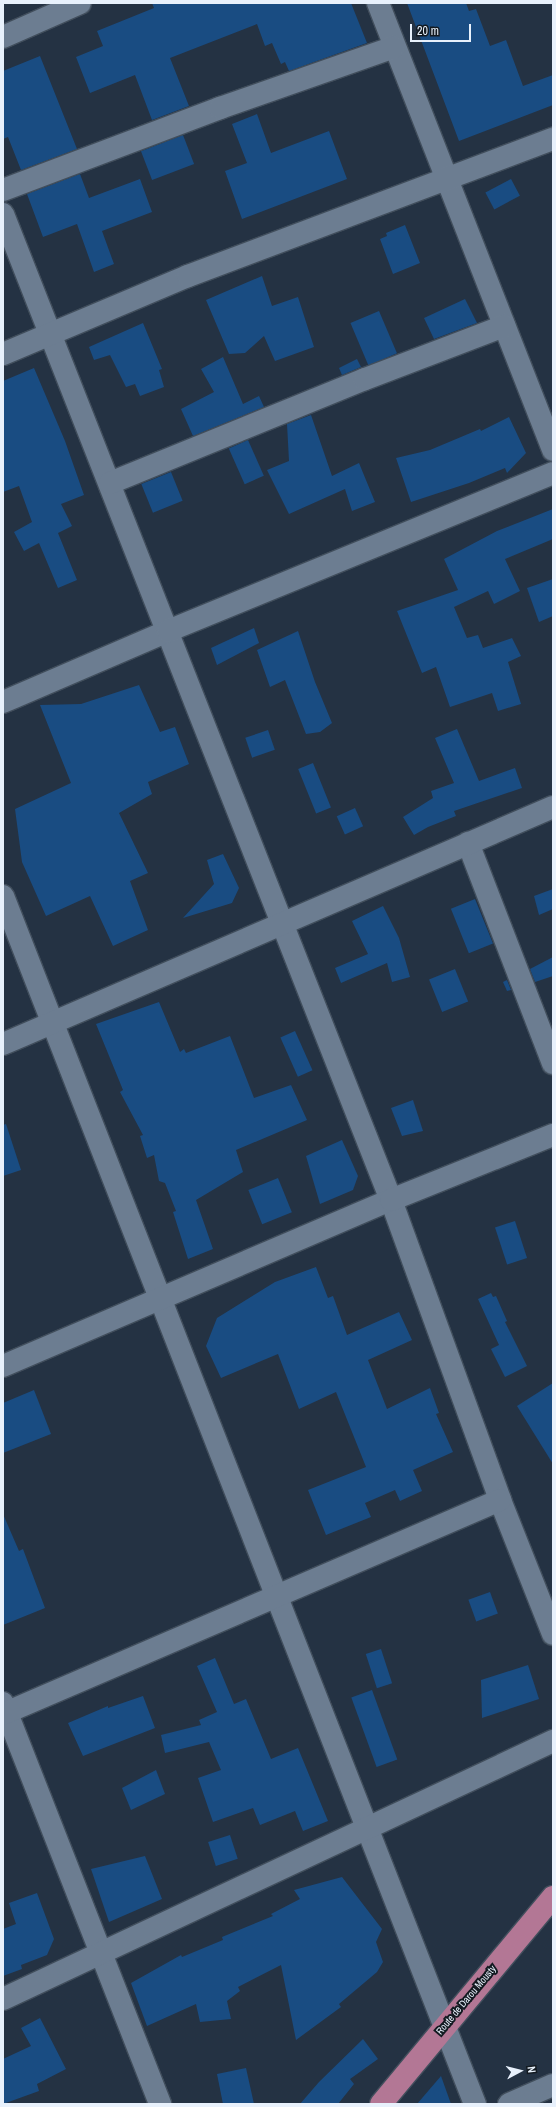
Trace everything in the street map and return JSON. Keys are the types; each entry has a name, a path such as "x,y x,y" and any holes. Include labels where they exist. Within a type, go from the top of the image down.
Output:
{"main road":[{"name":"Route de Darou Mousty","path":"381,2104 444,2026 553,1897"}],"street":[{"path":"3,37 80,3"},
{"path":"378,3 445,180 553,450"},
{"path":"3,190 220,108 394,47"},
{"path":"3,354 224,262 445,180 553,138"},
{"path":"3,214 49,334 168,630 281,924 391,1200 500,1500 553,1634"},
{"path":"110,483 365,378 504,326"},
{"path":"3,702 168,630 553,473"},
{"path":"3,1044 553,807"},
{"path":"468,844 553,1063"},
{"path":"3,896 475,2104"},
{"path":"3,1366 391,1200 553,1135"},
{"path":"160,2104 4,1710 500,1500"},
{"path":"3,1999 553,1741"},
{"path":"509,2104 553,2085"}],"building":[{"path":"152,3 351,3 367,43 289,71 285,62 281,64 272,43 265,46 257,24 170,58 189,106 152,120 135,75 90,93 76,57 103,46 97,31 154,8"},
{"path":"407,3 466,3 469,11 476,9 490,46 506,40 523,86 553,75 553,105 459,141"},
{"path":"40,56 77,149 21,170 8,137 3,139 3,71"},
{"path":"257,114 271,153 329,131 347,179 242,219 225,171 247,163 232,124"},
{"path":"183,135 194,164 152,180 141,151"},
{"path":"80,174 89,198 140,179 152,212 102,231 114,264 94,272 77,224 43,237 27,194"},
{"path":"511,179 520,196 494,209 485,193"},
{"path":"405,225 420,263 393,274 380,239 387,236 386,233"},
{"path":"262,276 272,306 298,297 314,347 275,361 264,336 245,353 229,354 206,300"},
{"path":"465,299 477,323 434,339 424,318"},
{"path":"379,311 397,353 368,365 350,323"},
{"path":"143,323 162,369 159,370 164,387 140,396 135,384 126,387 110,355 94,360 89,347"},
{"path":"223,357 243,404 259,396 264,407 193,436 181,409 214,392 201,369"},
{"path":"357,359 361,367 342,375 339,368"},
{"path":"34,368 65,441 84,495 61,504 72,526 58,533 77,580 58,588 39,543 24,551 14,532 32,522 19,486 3,492 3,381"},
{"path":"311,415 332,476 359,463 375,502 352,511 345,489 289,514 267,470 289,461 287,424"},
{"path":"509,417 526,453 507,473 505,468 469,483 411,502 396,458 430,450 480,429 481,431"},
{"path":"248,440 264,476 245,484 229,449"},
{"path":"171,472 183,501 153,513 141,484"},
{"path":"553,509 553,539 505,559 520,591 494,604 488,591 454,607 467,638 478,635 483,648 512,638 521,656 508,662 521,704 498,711 492,693 450,707 436,667 422,673 397,611 458,590 444,559 497,531"},
{"path":"553,579 553,616 539,622 527,588"},
{"path":"254,628 259,643 217,665 211,648"},
{"path":"298,631 315,682 332,723 320,732 306,734 285,680 270,687 257,650"},
{"path":"139,685 160,732 175,727 189,764 148,782 152,794 119,813 148,873 130,881 148,930 113,946 90,896 46,916 22,862 15,809 71,783 40,705 81,704"},
{"path":"457,729 479,781 515,768 522,788 454,811 456,816 428,827 414,835 403,817 433,798 431,791 454,783 435,738"},
{"path":"268,730 275,750 252,758 245,738"},
{"path":"313,763 331,808 316,813 298,769"},
{"path":"355,808 363,826 345,834 337,816"},
{"path":"223,854 239,888 232,903 183,918 214,884 207,860"},
{"path":"553,889 553,909 539,915 534,896"},
{"path":"475,899 493,944 469,953 451,909"},
{"path":"383,906 399,938 410,977 392,982 387,963 341,983 335,968 368,954 352,921"},
{"path":"553,957 553,976 535,982 530,969"},
{"path":"455,969 468,1001 442,1012 429,979"},
{"path":"507,980 511,990 507,991 503,982"},
{"path":"159,1002 180,1052 184,1049 186,1053 230,1036 254,1098 291,1085 307,1120 236,1150 243,1172 196,1200 213,1249 188,1259 173,1212 176,1211 165,1183 159,1181 154,1155 147,1158 140,1136 143,1135 120,1092 123,1090 96,1024"},
{"path":"295,1031 312,1070 298,1077 280,1038"},
{"path":"413,1100 423,1131 402,1136 391,1108"},
{"path":"6,1124 21,1170 3,1176 3,1125"},
{"path":"342,1140 358,1176 353,1190 320,1204 306,1156"},
{"path":"278,1178 292,1212 262,1224 248,1190"},
{"path":"515,1221 527,1258 507,1265 495,1227"},
{"path":"316,1267 328,1298 333,1296 347,1335 399,1312 412,1340 368,1360 387,1409 430,1388 439,1413 436,1414 453,1452 413,1470 422,1491 400,1501 395,1490 365,1503 371,1517 326,1535 308,1490 366,1467 336,1392 299,1409 278,1354 221,1378 206,1346 217,1318 275,1282"},
{"path":"491,1293 493,1297 496,1296 507,1321 505,1322 527,1366 505,1377 491,1349 499,1345 478,1299"},
{"path":"553,1383 553,1464 517,1406"},
{"path":"34,1390 51,1434 3,1453 3,1403"},
{"path":"3,1514 19,1551 23,1549 45,1608 3,1625"},
{"path":"490,1592 498,1614 476,1621 468,1600"},
{"path":"381,1649 392,1683 377,1688 366,1654"},
{"path":"215,1658 234,1704 246,1699 271,1759 298,1748 328,1821 303,1831 295,1811 260,1825 253,1808 213,1822 198,1778 221,1770 209,1742 165,1753 161,1735 201,1725 199,1720 217,1712 197,1666"},
{"path":"528,1665 539,1699 482,1718 481,1680"},
{"path":"372,1690 397,1760 377,1767 351,1698"},
{"path":"143,1696 155,1728 83,1756 68,1723 108,1706 108,1708"},
{"path":"156,1770 165,1794 131,1810 122,1788"},
{"path":"230,1835 238,1859 216,1866 208,1842"},
{"path":"145,1856 162,1899 109,1922 91,1869"},
{"path":"342,1877 382,1929 376,1942 383,1962 377,1972 339,2004 341,2007 296,2040 281,1965 238,1987 240,1991 227,2001 231,2019 200,2022 196,2004 147,2026 131,1983 181,1955 182,1957 223,1940 222,1937 273,1916 271,1914 300,1899 294,1890"},
{"path":"37,1893 54,1939 47,1955 21,1965 22,1969 3,1976 3,1929 16,1924 9,1903"},
{"path":"40,2018 66,2069 37,2084 39,2091 3,2104 3,2059 31,2046 21,2028"},
{"path":"363,2039 378,2059 350,2079 354,2084 338,2104 300,2104 319,2082"},
{"path":"246,2068 254,2104 223,2104 217,2074"},
{"path":"441,2076 451,2104 417,2104"}]}
